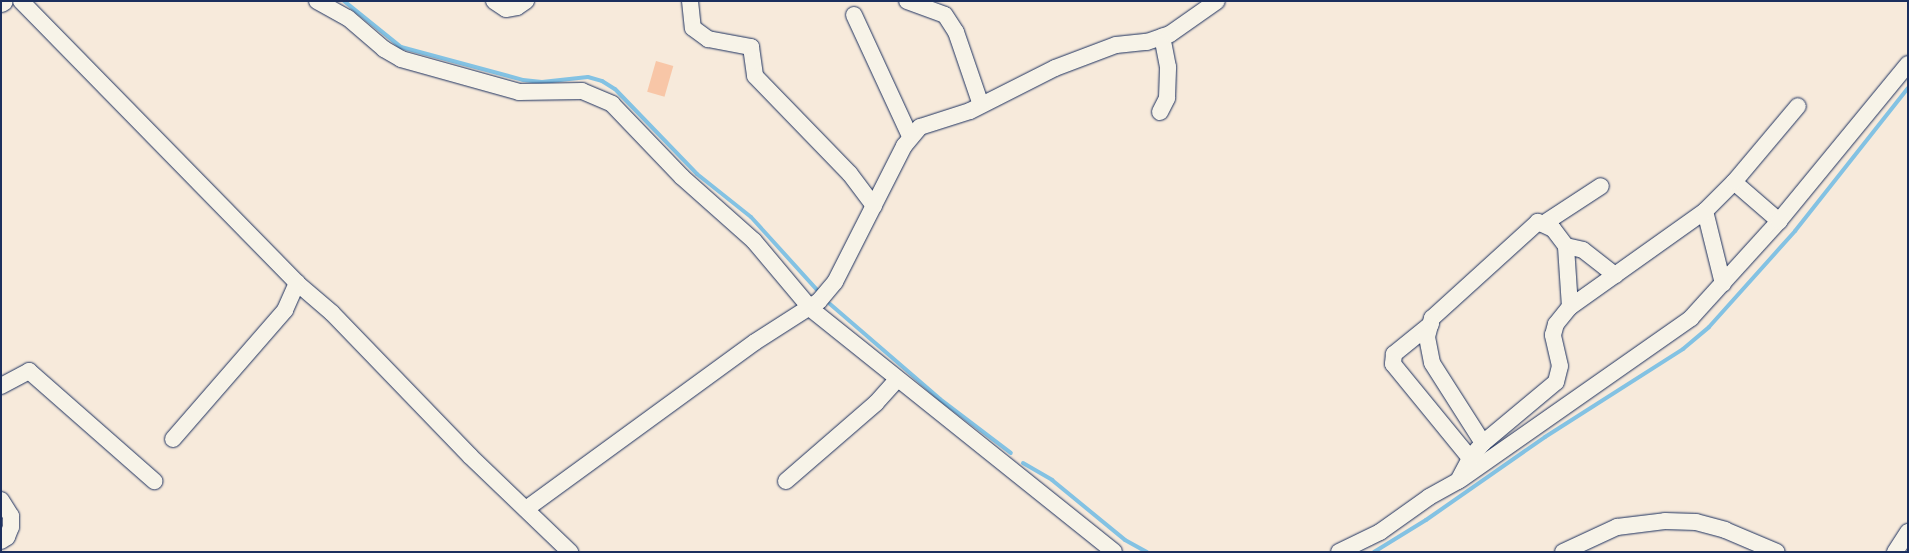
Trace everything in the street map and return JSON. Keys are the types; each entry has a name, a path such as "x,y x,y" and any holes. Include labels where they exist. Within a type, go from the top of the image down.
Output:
{"street":[{"path":"21,1 297,283 332,314 470,456 570,552"},
{"path":"317,1 348,18 384,49 401,59 519,92 582,92 612,104 682,177 754,241 811,309 897,380 1114,552"},
{"path":"494,1 506,8 517,7 526,1"},
{"path":"679,1 683,26 693,28 708,39 751,47 755,76 850,174 874,206"},
{"path":"690,1 693,28"},
{"path":"907,1 945,15 956,32 981,105"},
{"path":"526,509 676,403 755,342 811,309 835,282 910,136 920,127 981,105 1055,68 1116,45 1147,42 1162,36 1217,1"},
{"path":"854,16 910,136"},
{"path":"1160,112 1167,98 1168,67 1162,36"},
{"path":"1339,552 1380,532 1429,497 1458,482 1691,318 1779,221 1908,64"},
{"path":"1458,482 1470,458 1483,443 1550,390 1560,374 1553,335 1556,324 1570,307 1705,210 1734,182 1798,106"},
{"path":"1734,182 1779,221"},
{"path":"1543,224 1601,186"},
{"path":"1705,210 1723,284"},
{"path":"1483,443 1432,363 1427,337 1432,318 1538,222 1554,229 1566,246 1570,307"},
{"path":"1566,246 1583,250 1615,275"},
{"path":"173,439 285,310 297,283"},
{"path":"1431,324 1394,354 1393,364 1470,458"},
{"path":"1,386 29,371 154,481"},
{"path":"786,480 876,403 897,380"},
{"path":"1,500 11,516 11,527 8,537 1,541"},
{"path":"1563,552 1617,526 1665,521 1696,522 1725,530 1777,552"},
{"path":"1895,552 1908,532"}],"building":[{"path":"656,61 673,66 664,97 647,92"}],"waterway":[{"path":"344,1 401,47 523,80 542,82 588,77 602,81 615,89 697,174 751,217 820,293"},
{"path":"1374,552 1426,520 1545,437 1683,349 1709,327 1795,231 1908,88"},
{"path":"830,304 940,399 1011,453"},
{"path":"1023,463 1052,480 1125,540 1147,552"}]}
